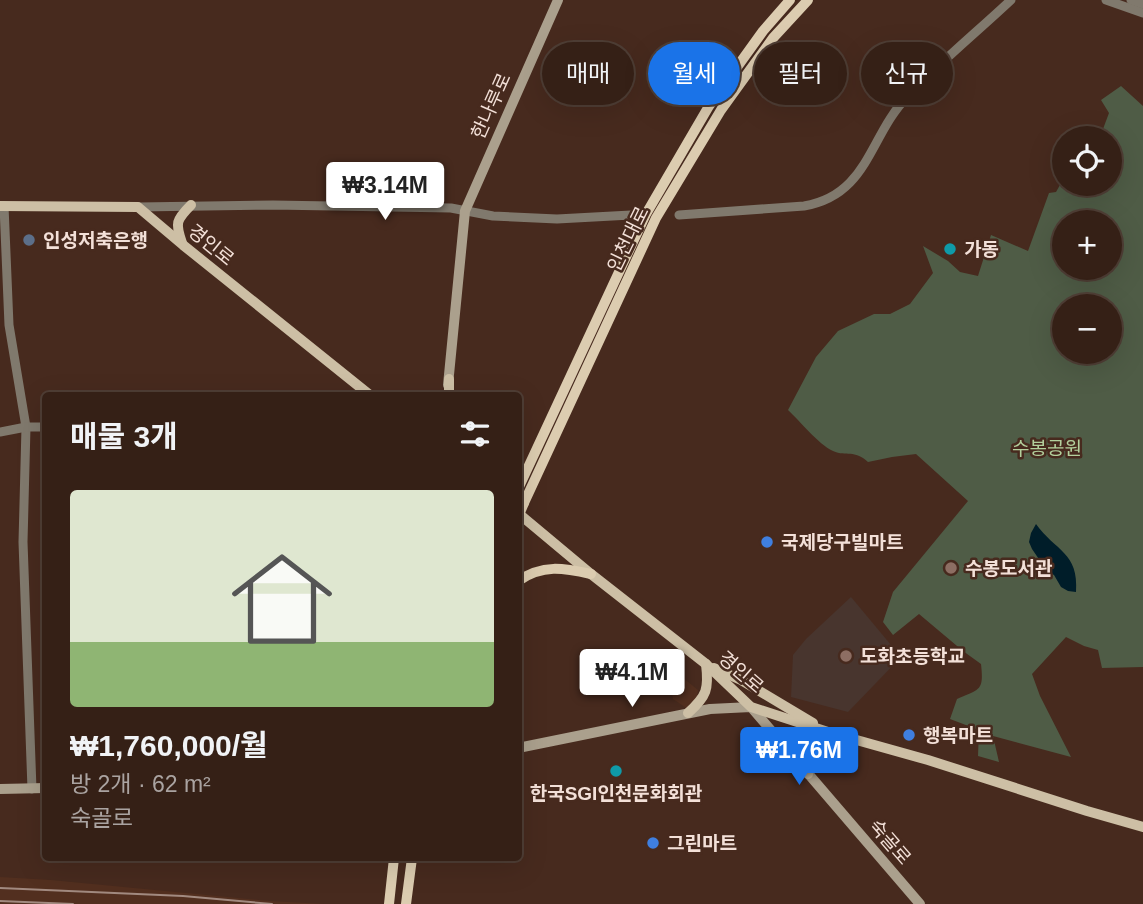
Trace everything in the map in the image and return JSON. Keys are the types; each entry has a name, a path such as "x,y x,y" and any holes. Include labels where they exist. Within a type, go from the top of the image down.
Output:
{"highway":[{"name":"인천대로","path":"522,480 646,214 709,106 763,31 790,0"},
{"name":"인천대로","path":"522,507 656,218 721,110 773,38 808,0"},
{"path":"522,579 540,570 563,568 591,574"},
{"path":"389,903 394,861"},
{"path":"406,902 412,861"}],"main road":[{"name":"한나루로","path":"449,379 465,211 558,0"},
{"path":"183,245 176,226 180,216 191,205"},
{"path":"2,206 138,207"},
{"name":"경인로","path":"138,207 366,392"},
{"path":"448,392 449,379"},
{"name":"경인로","path":"522,518 706,664 751,707 1143,827"},
{"path":"688,713 702,702 708,681 706,664"},
{"path":"706,664 741,680 828,732"},
{"path":"522,747 710,709 751,707"},
{"name":"숙골로","path":"751,707 920,904"},
{"path":"808,774 805,753 808,745 828,732"},
{"path":"0,789 42,788"}],"street":[{"path":"679,215 804,206 839,192 860,172 890,119 906,97 1011,0"},
{"path":"1106,0 1143,13"},
{"path":"1131,0 1143,4"},
{"path":"138,207 191,205 451,208 493,216 557,219 631,215"},
{"path":"2,206 9,325 26,427 23,542 32,789"},
{"path":"0,432 42,427"}],"shaded area":[{"name":"도화초등학교","path":"851,597 901,657 848,712 791,697 793,655 806,639"},
{"path":"682,677 698,690 696,703 688,709 673,699 671,687"},
{"path":"0,877 270,901 324,904 0,904"}],"green space":[{"name":"수봉공원","path":"1121,86 1143,106 1143,667 1102,668 1098,650 1066,637 1032,674 1040,696 1071,757 993,736 999,762 978,756 979,730 950,719 957,699 979,688 982,679 981,664 919,614 893,635 883,622 893,592 968,501 916,454 868,462 854,454 838,453 815,438 788,410 816,357 838,331 874,314 890,314 910,304 933,273 923,246 948,261 960,272 978,276 991,235 1028,251 1049,193 1052,193 1052,196 1122,196 1122,126 1104,126 1109,113 1101,100"}],"water":[{"path":"1036,524 1070,560 1074,568 1076,592 1061,587 1032,549 1029,542"}],"railway":[{"path":"0,888 183,896 272,904"},
{"path":"0,901 73,904"}],"place":[{"name":"인성저축은행","path":"29,240"},
{"name":"가동","path":"950,249"},
{"name":"국제당구빌마트","path":"767,542"},
{"name":"수봉도서관","path":"951,568"},
{"name":"도화초등학교","path":"846,656"},
{"name":"행복마트","path":"909,735"},
{"name":"한국SGI인천문화회관","path":"616,771"},
{"name":"그린마트","path":"653,843"}]}
